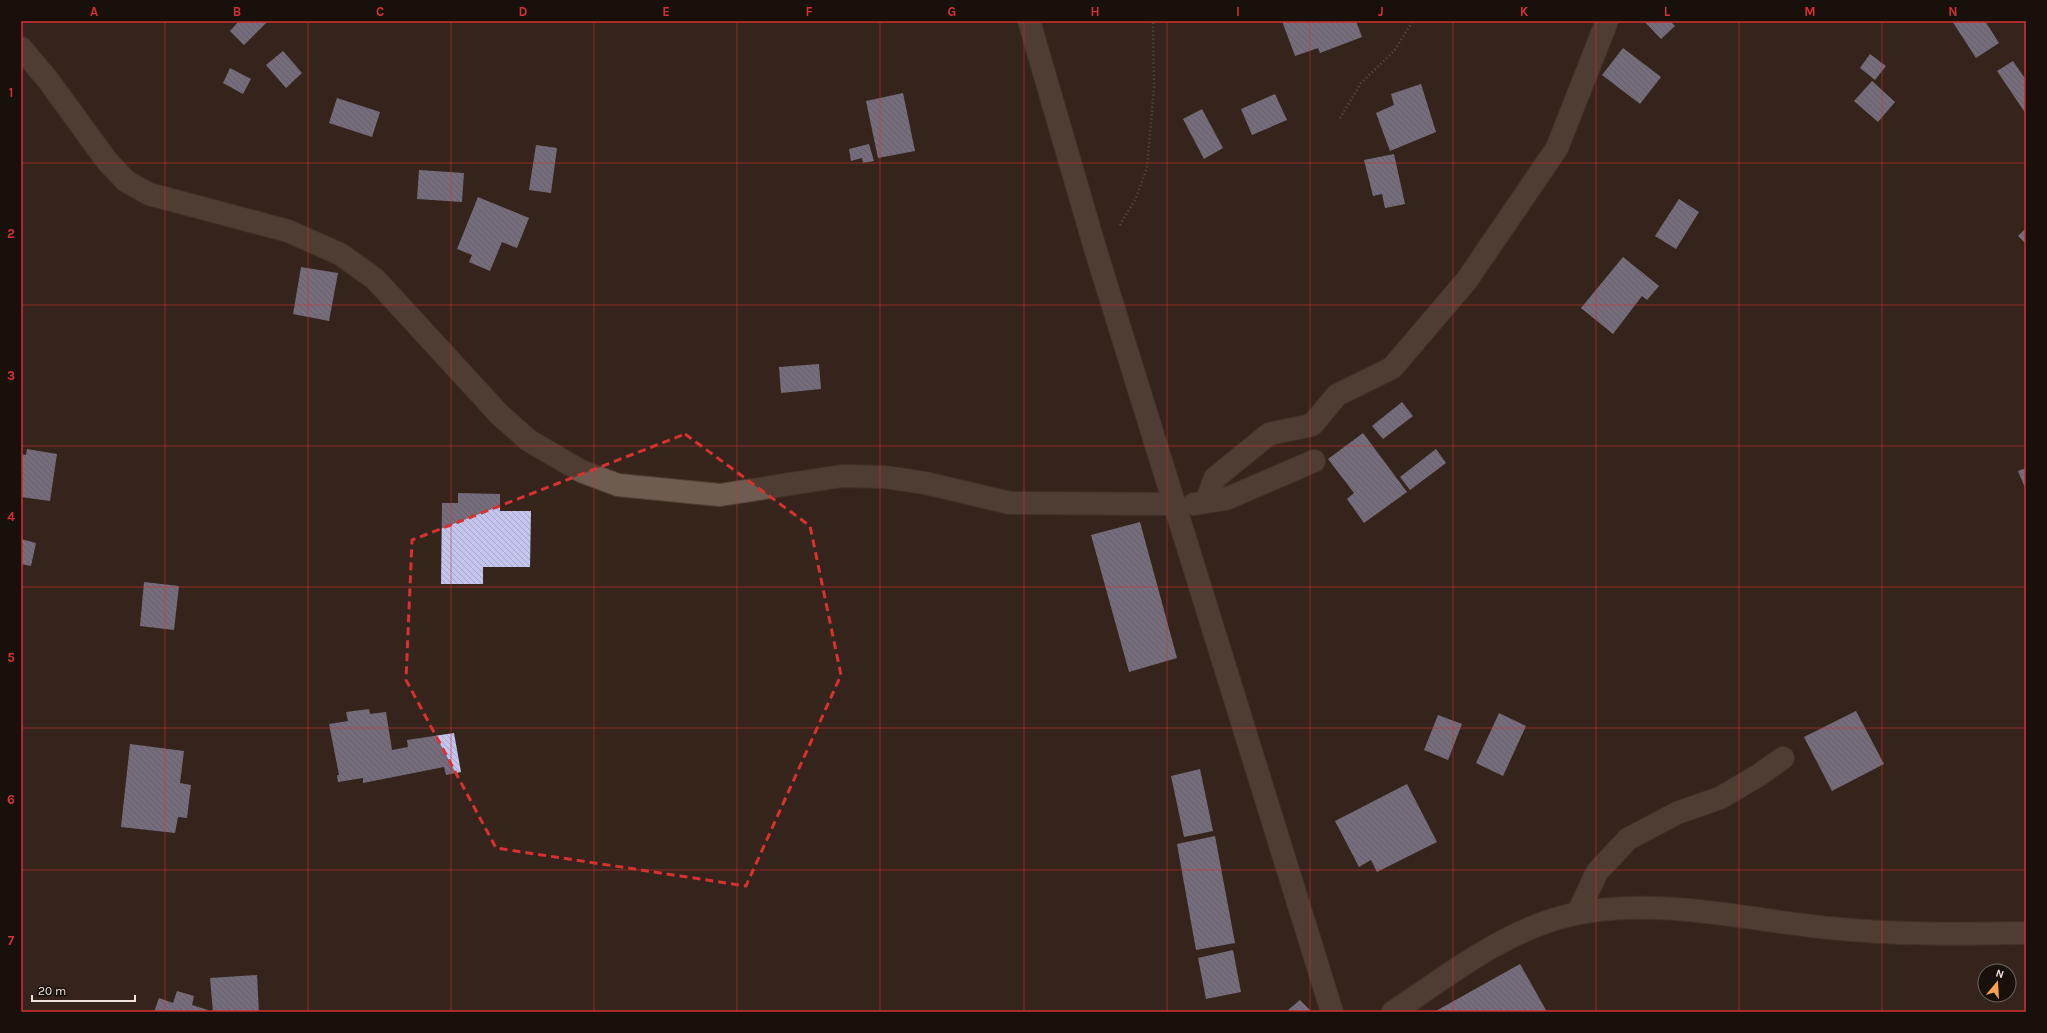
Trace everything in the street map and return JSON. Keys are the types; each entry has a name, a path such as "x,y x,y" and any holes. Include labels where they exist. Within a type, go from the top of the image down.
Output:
{"street":[{"path":"1029,21 1095,248 1332,1012"},
{"path":"1206,502 1215,478 1269,434 1312,425 1337,395 1392,368 1467,280 1557,148 1607,21"},
{"path":"21,48 48,80 107,161 126,181 149,194 288,231 340,254 375,279 499,414 528,440 581,471 618,485 720,495 842,476 886,477 924,483 1010,503 1177,511 1192,505 1226,499 1314,461"},
{"path":"1578,914 1597,872 1628,839 1677,813 1720,798 1759,775 1783,758"},
{"path":"1393,1012 1502,940 1539,924 1578,914 1618,908 1656,907 1838,929 1941,934 2026,933"}],"path":[{"path":"1095,248 1118,227 1136,198 1147,168 1154,88 1153,21"},
{"path":"1340,118 1361,83 1394,51 1413,21"}],"highlighted area":[{"path":"685,434 810,526 841,675 746,886 496,848 406,680 412,540"}],"building":[{"path":"239,21 268,21 244,45 230,31"},
{"path":"1282,21 1356,21 1362,37 1320,53 1318,48 1295,56"},
{"path":"1644,21 1670,21 1675,26 1661,39"},
{"path":"1952,21 1985,21 1999,43 1976,58"},
{"path":"1623,48 1661,77 1640,104 1602,75"},
{"path":"283,51 302,73 286,88 266,65"},
{"path":"1870,54 1886,66 1875,80 1860,68"},
{"path":"2013,61 2026,80 2026,114 1997,71"},
{"path":"230,68 251,79 243,94 223,83"},
{"path":"1872,81 1895,102 1878,122 1854,101"},
{"path":"1421,84 1436,132 1390,151 1376,113 1394,105 1391,94"},
{"path":"903,93 915,151 878,158 866,101"},
{"path":"1275,94 1287,120 1252,135 1241,109"},
{"path":"337,98 380,112 372,137 329,123"},
{"path":"1202,109 1223,148 1204,159 1183,119"},
{"path":"869,144 874,161 863,163 862,158 851,161 849,149"},
{"path":"536,145 557,148 551,193 529,190"},
{"path":"1394,154 1405,204 1385,208 1382,194 1373,196 1364,160"},
{"path":"419,170 464,173 462,202 417,199"},
{"path":"478,197 529,218 517,248 502,242 490,271 469,262 472,255 457,249"},
{"path":"1679,199 1699,212 1676,249 1655,236"},
{"path":"2026,228 2026,244 2018,236"},
{"path":"1623,257 1659,286 1647,300 1642,296 1613,334 1581,308"},
{"path":"301,267 338,273 329,321 293,314"},
{"path":"819,364 821,389 781,393 779,367"},
{"path":"1402,402 1413,416 1383,439 1372,426"},
{"path":"1363,433 1407,492 1364,523 1347,499 1354,493 1328,459"},
{"path":"27,449 57,454 50,501 21,497 21,454 26,455"},
{"path":"1436,449 1446,463 1410,490 1400,477"},
{"path":"2026,468 2026,490 2018,471"},
{"path":"458,493 500,494 500,511 531,511 530,567 483,567 483,584 441,584 442,503 458,503"},
{"path":"1140,522 1177,658 1129,672 1091,535"},
{"path":"21,539 36,543 31,566 21,564"},
{"path":"144,582 179,586 174,630 140,626"},
{"path":"369,709 370,714 386,712 392,750 408,747 407,740 454,733 461,772 446,775 444,767 363,783 363,778 338,782 337,775 339,775 329,724 348,721 346,712"},
{"path":"1856,711 1884,764 1832,791 1804,737"},
{"path":"1499,713 1526,726 1503,776 1476,763"},
{"path":"1438,715 1462,724 1448,760 1424,750"},
{"path":"130,744 184,751 180,783 191,785 187,818 178,817 175,833 121,827"},
{"path":"1200,769 1213,831 1184,837 1171,776"},
{"path":"1407,784 1437,842 1377,872 1371,860 1359,867 1335,821"},
{"path":"1215,836 1235,943 1196,950 1177,844"},
{"path":"1233,950 1241,992 1206,999 1198,958"},
{"path":"1520,964 1547,1012 1434,1012"},
{"path":"257,975 259,1012 213,1012 210,978"},
{"path":"177,991 194,996 192,1005 208,1010 207,1012 154,1012 159,998 173,1003"},
{"path":"1300,1000 1311,1011 1290,1012 1288,1010"}]}
